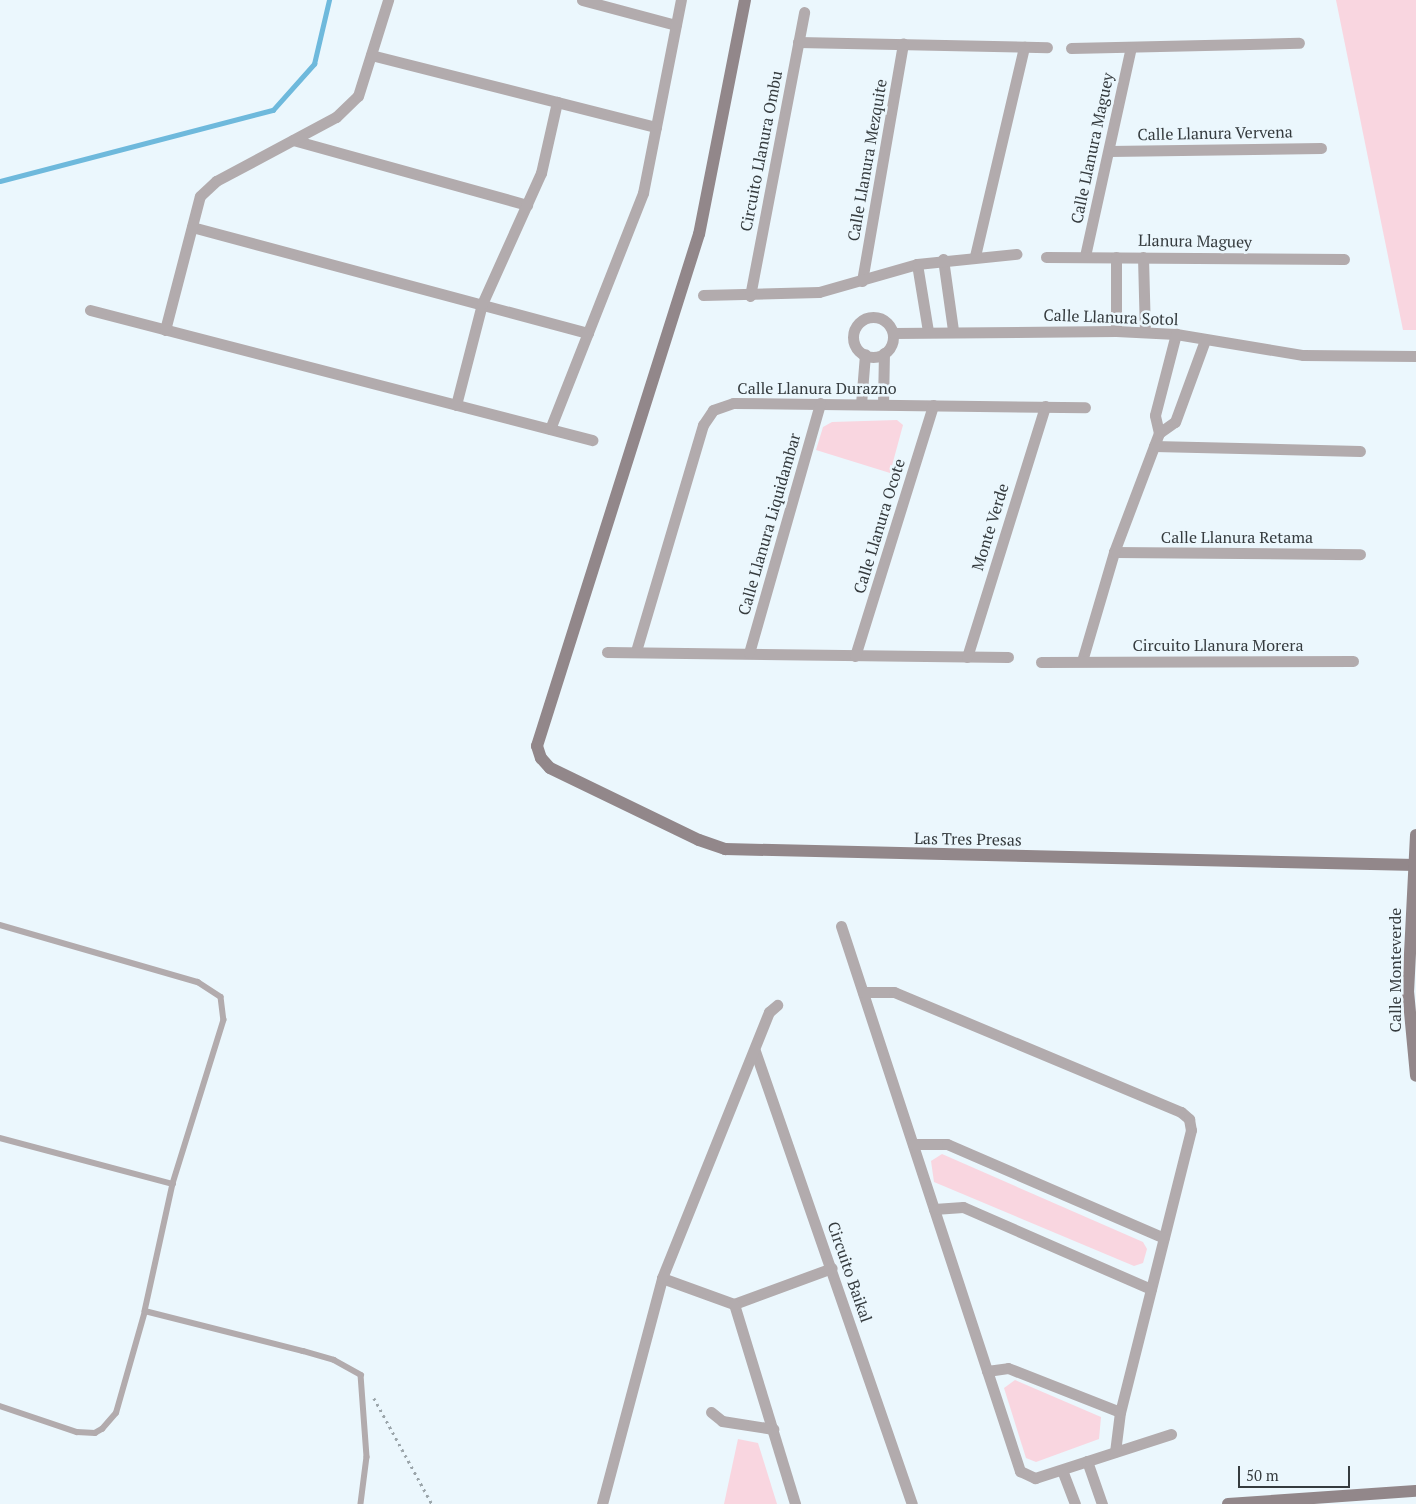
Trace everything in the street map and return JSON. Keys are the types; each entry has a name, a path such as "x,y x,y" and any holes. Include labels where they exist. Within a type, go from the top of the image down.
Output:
{"main road":[{"name":"Las Tres Presas","path":"745,0 699,234 537,746 541,758 550,768 699,840 725,849 1414,864"},
{"name":"Calle Monteverde","path":"1416,835 1408,991 1416,1076"},
{"path":"1228,1504 1416,1491"}],"street":[{"path":"165,330 200,196 216,181 336,117 358,96 388,0"},
{"path":"582,0 676,25"},
{"path":"550,429 643,193 681,0"},
{"name":"Circuito Llanura Ombu","path":"750,296 804,12"},
{"path":"798,42 1047,47"},
{"name":"Calle Llanura Mezquite","path":"862,281 903,44"},
{"path":"1071,48 1299,44"},
{"path":"975,256 1024,47"},
{"name":"Calle Llanura Maguey","path":"1085,256 1131,47"},
{"path":"371,55 656,127"},
{"path":"456,405 482,304 541,173 557,102"},
{"path":"293,140 527,205"},
{"name":"Calle Llanura Vervena","path":"1109,151 1321,148"},
{"path":"192,226 588,333"},
{"path":"703,295 750,296 819,292 917,264 943,259 1016,254"},
{"name":"Llanura Maguey","path":"1046,258 1085,256 1344,259"},
{"path":"1116,257 1116,330"},
{"path":"1143,257 1145,332"},
{"path":"943,259 953,330"},
{"path":"917,264 928,331"},
{"path":"90,310 592,440"},
{"path":"861,404 865,354 854,339 861,321 880,318 893,333 891,345 884,354 883,404"},
{"name":"Calle Llanura Sotol","path":"893,333 953,330 1116,330 1176,334 1303,355 1416,356"},
{"path":"1159,433 1155,415 1176,334"},
{"path":"1082,661 1114,552 1154,446 1159,433 1174,422 1205,340"},
{"path":"865,354 884,354"},
{"name":"Calle Llanura Durazno","path":"636,652 703,425 713,410 733,403 1085,407"},
{"name":"Calle Llanura Liquidambar","path":"749,653 820,403"},
{"name":"Calle Llanura Ocote","path":"855,656 933,405"},
{"name":"Monte Verde","path":"967,657 1045,406"},
{"path":"1154,446 1360,451"},
{"name":"Calle Llanura Retama","path":"1114,552 1360,554"},
{"path":"607,652 1008,658"},
{"name":"Circuito Llanura Morera","path":"1041,662 1353,661"},
{"path":"841,926 1020,1471 1035,1478 1172,1434"},
{"path":"863,992 894,992 1181,1112 1189,1119 1191,1130 1120,1412 1115,1452"},
{"path":"602,1504 662,1278 756,1050 769,1012 777,1005"},
{"name":"Circuito Baikal","path":"756,1050 912,1504"},
{"path":"912,1144 947,1144 1164,1238"},
{"path":"934,1209 963,1208 1151,1289"},
{"path":"662,1278 734,1304 832,1268"},
{"path":"734,1304 795,1504"},
{"path":"987,1371 1008,1368 1120,1412"},
{"path":"711,1412 722,1421 773,1429"},
{"path":"1087,1461 1102,1504"},
{"path":"1062,1470 1076,1504"}],"lane":[{"path":"0,925 198,982 221,997 224,1020 173,1184 145,1311 116,1413 102,1429 95,1433 77,1432 0,1406"},
{"path":"0,1138 173,1184"},
{"path":"145,1311 334,1360 361,1375 367,1457 361,1504"}],"path":[{"path":"361,1375 432,1504"}],"shaded area":[{"path":"1336,0 1416,0 1416,330 1403,330"},
{"path":"897,420 903,425 890,473 816,450 823,427 832,422"},
{"path":"942,1154 1143,1242 1147,1249 1143,1263 1134,1266 934,1182 931,1161"},
{"path":"1015,1380 1101,1417 1099,1439 1036,1462 1026,1458 1004,1388"},
{"path":"738,1439 758,1443 777,1504 724,1504"}],"waterway":[{"path":"0,181 273,110 314,64 329,0"}]}
